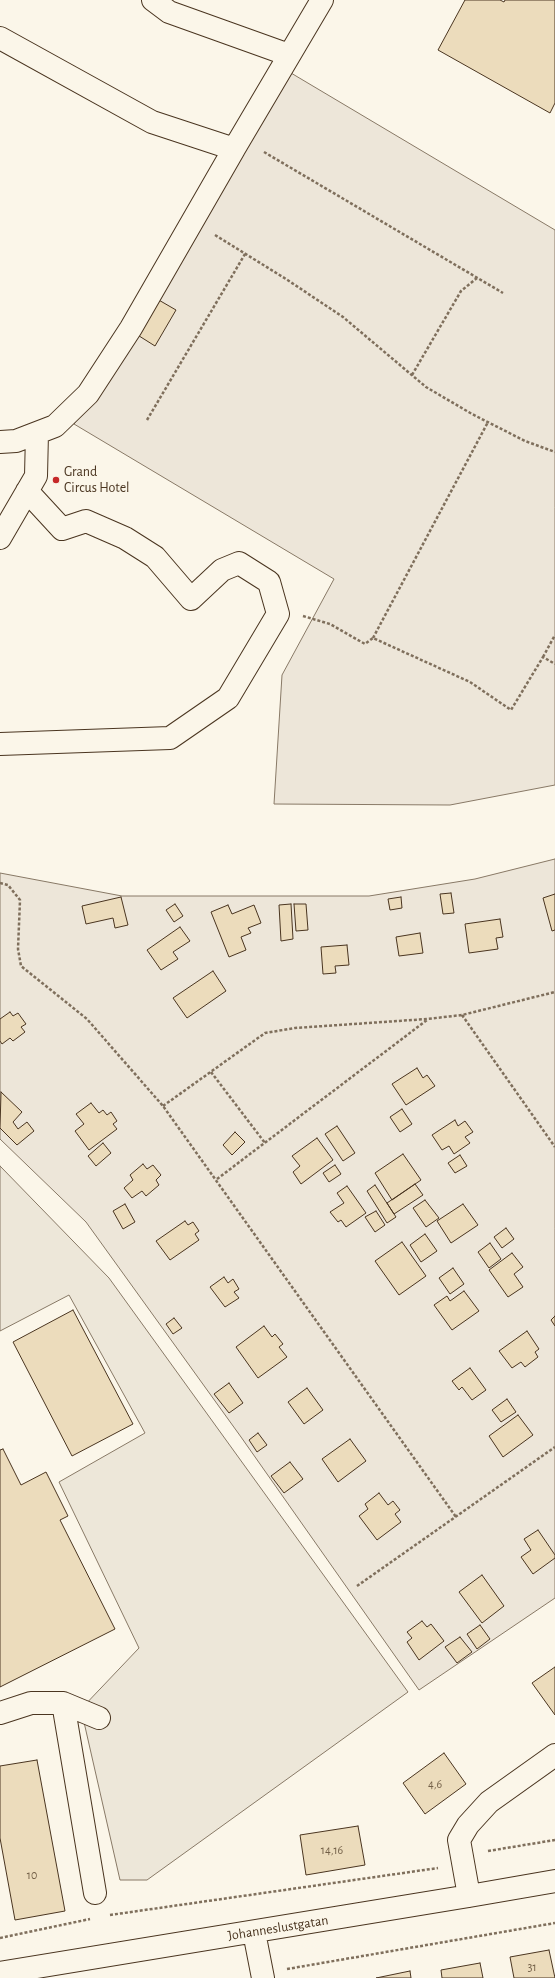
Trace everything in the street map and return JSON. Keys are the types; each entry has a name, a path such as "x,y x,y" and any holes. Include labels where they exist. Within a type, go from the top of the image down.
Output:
{"street":[{"path":"153,0 169,12 289,55"},
{"path":"0,442 16,441 55,426 88,394 131,328 322,0"},
{"path":"0,38 152,122 237,144"},
{"path":"0,538 36,476 37,433"},
{"path":"0,744 170,738 228,698 278,614 269,582 239,563 222,570 191,599 155,557 125,538 86,520 62,529 27,492"},
{"path":"0,1713 31,1703 63,1703 99,1718"},
{"path":"63,1703 95,1893"},
{"path":"469,1896 459,1840 468,1825 490,1802 555,1755"},
{"name":"Johanneslustgatan","path":"0,1973 46,1971 254,1932 555,1881"},
{"path":"254,1932 262,1976"}],"path":[{"path":"237,144 503,293"},
{"path":"193,222 286,278 343,318 426,387 525,441 555,452"},
{"path":"147,420 245,254"},
{"path":"412,375 461,291 477,278"},
{"path":"278,614 309,616 330,624 365,644 373,638 488,422"},
{"path":"373,638 470,682 511,710 555,635"},
{"path":"543,657 555,664"},
{"path":"0,883 8,885 20,900 18,948 21,966 87,1020 163,1106 217,1179 456,1517"},
{"path":"163,1106 265,1033 295,1028 427,1020 462,1015 555,992"},
{"path":"462,1015 555,1147"},
{"path":"217,1179 427,1020"},
{"path":"211,1072 265,1143"},
{"path":"357,1586 555,1447"},
{"path":"108,1916 463,1860 555,1840"},
{"path":"0,1938 93,1919"},
{"path":"262,1976 555,1923"}],"shaded area":[{"path":"291,73 555,230 555,785 450,805 274,804 282,675 334,579 74,424"},
{"path":"555,859 555,1598 419,1690 241,1437 86,1222 0,1139 0,873 122,896 369,896 475,879"},
{"path":"0,1166 109,1278 408,1692 147,1880 120,1880 81,1709 139,1648 59,1482 145,1433 69,1295 0,1331"}],"building":[{"path":"465,0 500,0 504,2 505,0 555,0 555,103 550,113 438,50"},
{"path":"157,299 176,310 155,346 136,334"},
{"path":"451,893 454,913 443,914 440,894"},
{"path":"555,894 555,930 552,931 543,898"},
{"path":"121,897 128,925 115,928 113,918 86,924 82,906"},
{"path":"401,897 402,908 390,910 388,899"},
{"path":"175,904 183,916 174,922 166,910"},
{"path":"291,904 293,939 281,941 279,905"},
{"path":"294,904 306,904 308,930 296,931"},
{"path":"228,905 232,914 254,905 261,923 248,928 251,933 241,937 246,950 229,957 211,912"},
{"path":"500,919 503,937 496,938 498,949 469,953 465,924"},
{"path":"180,927 190,941 173,952 178,959 161,970 147,950"},
{"path":"420,933 423,953 399,956 396,937"},
{"path":"347,945 349,965 335,966 336,973 323,974 321,947"},
{"path":"213,971 226,991 187,1018 173,998"},
{"path":"10,1012 13,1016 18,1013 26,1024 21,1027 25,1032 13,1041 10,1038 2,1044 0,1041 0,1019"},
{"path":"417,1068 423,1078 427,1075 435,1086 406,1105 392,1084"},
{"path":"1,1092 22,1112 13,1122 18,1129 27,1122 34,1131 17,1145 0,1128"},
{"path":"91,1103 99,1113 103,1110 107,1115 111,1112 117,1121 113,1124 117,1129 89,1150 75,1131 84,1124 76,1114"},
{"path":"402,1109 412,1124 400,1132 390,1117"},
{"path":"455,1120 458,1126 465,1121 473,1132 465,1137 470,1143 454,1154 449,1146 442,1150 432,1135"},
{"path":"337,1126 355,1153 343,1161 325,1134"},
{"path":"235,1132 245,1142 232,1155 223,1145"},
{"path":"317,1138 333,1160 301,1184 293,1172 300,1166 292,1156"},
{"path":"103,1143 111,1153 96,1166 88,1156"},
{"path":"403,1154 421,1180 392,1200 375,1173"},
{"path":"460,1155 467,1166 455,1173 448,1163"},
{"path":"143,1164 147,1169 153,1165 161,1175 156,1180 159,1185 146,1196 142,1191 132,1198 124,1188 133,1180 130,1175"},
{"path":"335,1165 341,1174 329,1182 323,1173"},
{"path":"415,1184 423,1195 394,1214 387,1203"},
{"path":"375,1185 396,1217 387,1223 367,1191"},
{"path":"347,1186 366,1213 346,1227 341,1220 338,1222 330,1212 344,1203 337,1193"},
{"path":"425,1200 439,1218 426,1227 413,1208"},
{"path":"125,1204 135,1222 123,1229 113,1211"},
{"path":"463,1204 478,1225 451,1243 437,1221"},
{"path":"376,1211 385,1225 375,1232 365,1217"},
{"path":"185,1221 188,1225 193,1222 199,1231 195,1234 199,1240 170,1260 156,1241"},
{"path":"506,1228 514,1239 502,1248 494,1237"},
{"path":"425,1234 437,1251 421,1262 410,1245"},
{"path":"402,1242 426,1276 399,1295 375,1261"},
{"path":"490,1243 501,1259 489,1268 478,1252"},
{"path":"512,1253 523,1267 514,1274 523,1287 508,1297 489,1270"},
{"path":"453,1268 464,1284 450,1294 439,1278"},
{"path":"224,1277 228,1283 233,1279 239,1289 234,1292 239,1298 225,1307 210,1287"},
{"path":"464,1291 479,1311 452,1330 434,1305 447,1296 450,1301"},
{"path":"73,1310 133,1424 72,1456 13,1342"},
{"path":"555,1316 555,1326 551,1320"},
{"path":"174,1318 182,1328 173,1334 166,1324"},
{"path":"264,1326 272,1337 275,1334 283,1344 279,1347 287,1357 258,1378 236,1347"},
{"path":"527,1331 539,1349 535,1352 538,1357 525,1367 521,1362 512,1368 499,1351"},
{"path":"470,1368 486,1390 472,1400 462,1387 459,1390 452,1381"},
{"path":"229,1383 243,1403 229,1413 214,1394"},
{"path":"307,1388 323,1410 304,1424 288,1402"},
{"path":"507,1399 516,1412 501,1422 492,1410"},
{"path":"518,1415 533,1435 503,1457 489,1436"},
{"path":"258,1433 267,1445 257,1452 249,1440"},
{"path":"350,1439 366,1461 338,1482 322,1459"},
{"path":"3,1449 21,1485 46,1472 68,1516 60,1520 115,1629 0,1687 0,1450"},
{"path":"290,1462 303,1479 284,1493 271,1476"},
{"path":"379,1493 388,1505 393,1501 400,1510 395,1514 401,1522 377,1540 359,1516 368,1509 365,1504"},
{"path":"538,1530 555,1555 555,1558 533,1574 521,1557 531,1550 524,1539"},
{"path":"482,1575 504,1606 482,1623 459,1592"},
{"path":"422,1621 427,1627 431,1624 444,1641 419,1660 407,1642 412,1638 407,1632"},
{"path":"480,1625 490,1639 477,1649 467,1634"},
{"path":"460,1637 472,1652 457,1663 445,1647"},
{"path":"555,1667 555,1715 532,1683"},
{"path":"444,1753 466,1784 425,1814 403,1783"},
{"path":"37,1760 65,1911 15,1920 0,1838 0,1766"},
{"path":"358,1826 365,1865 306,1875 300,1835"},
{"path":"549,1950 555,1978 514,1978 510,1957"},
{"path":"480,1963 483,1978 442,1978 441,1970"},
{"path":"410,1971 411,1978 376,1978"}],"place":[{"name":"Grand Circus Hotel","path":"56,480"}]}
